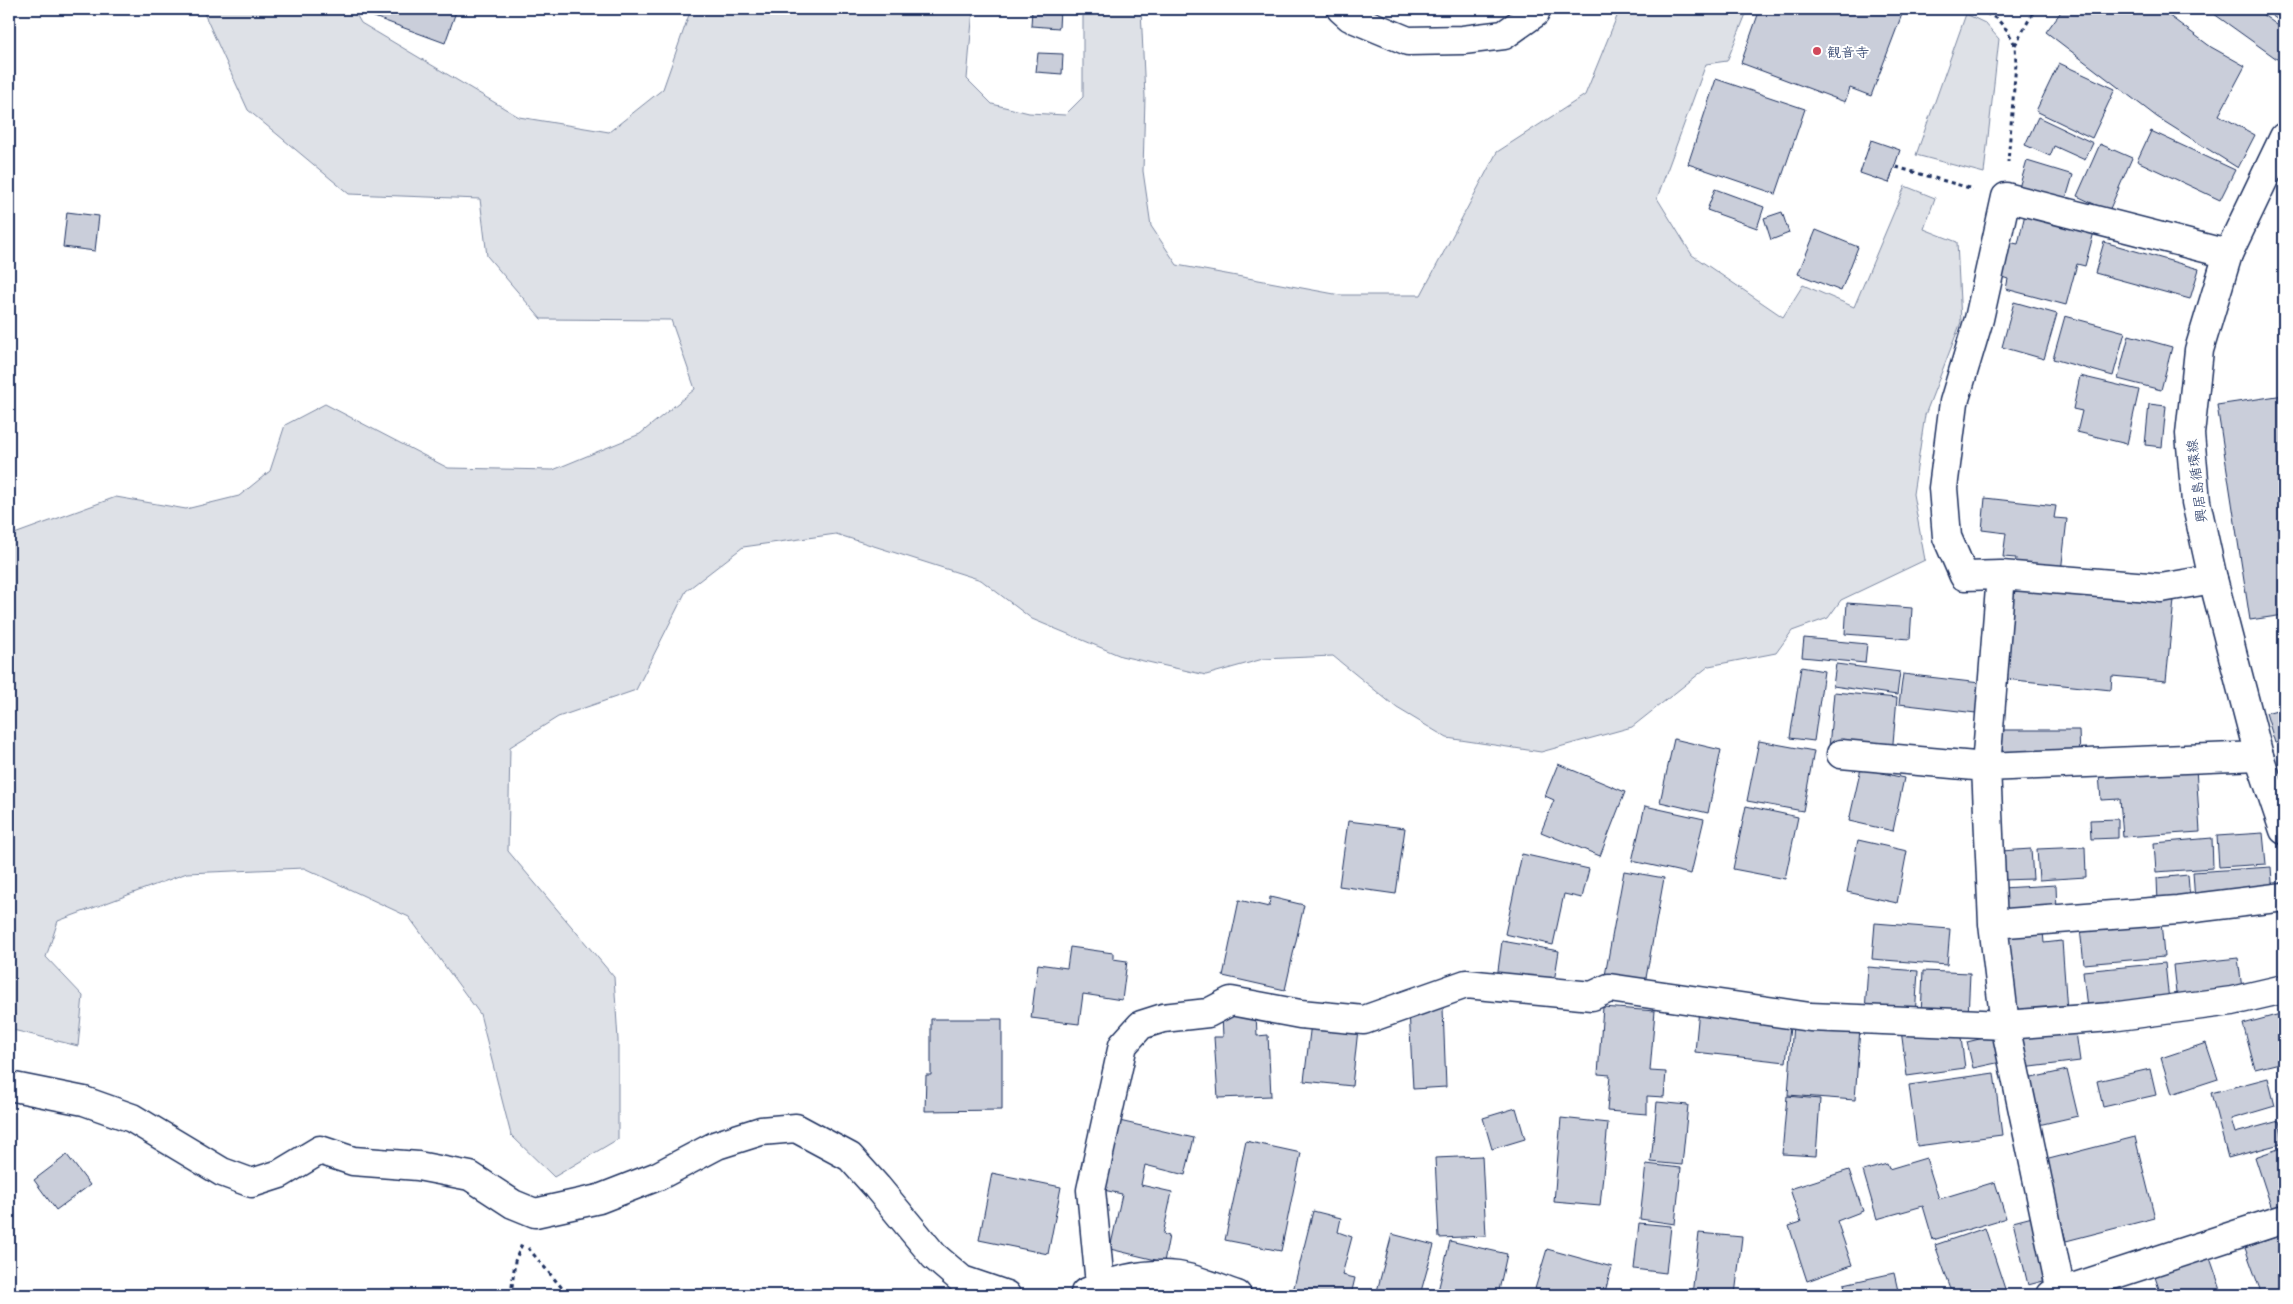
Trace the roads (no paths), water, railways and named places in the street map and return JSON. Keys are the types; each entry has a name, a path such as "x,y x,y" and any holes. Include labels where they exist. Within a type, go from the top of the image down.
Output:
{"street":[{"path":"1341,9 1350,17 1408,41 1463,40 1504,35 1535,13 1536,9"},
{"name":"興居島循環線","path":"2284,137 2228,254 2199,350 2190,434 2196,502 2213,579 2259,756 2284,830"},
{"path":"2213,579 2161,588 2001,575 1964,576 1947,537 1943,488 1954,402 1979,319 1993,194 2228,254"},
{"path":"2001,575 1986,767 1994,924 2005,1025 2056,1294 2284,1219"},
{"path":"1841,754 1986,767 2259,756"},
{"path":"1994,924 2178,910 2284,897"},
{"path":"1237,1295 1179,1276 1139,1276 1094,1292 1091,1190 1123,1045 1141,1025 1163,1018 1208,1014 1230,1001 1300,1014 1364,1020 1466,984 1592,996 1609,988 1810,1017 2005,1025 2111,1017 2232,1002 2284,989"},
{"path":"9,1086 84,1101 132,1118 222,1172 252,1183 280,1174 320,1150 353,1161 418,1166 470,1176 513,1204 535,1213 599,1199 658,1176 717,1145 761,1131 796,1128 850,1157 878,1187 934,1256 962,1280 1006,1295"}],"place":[{"name":"観音寺","path":"1817,51"}]}
